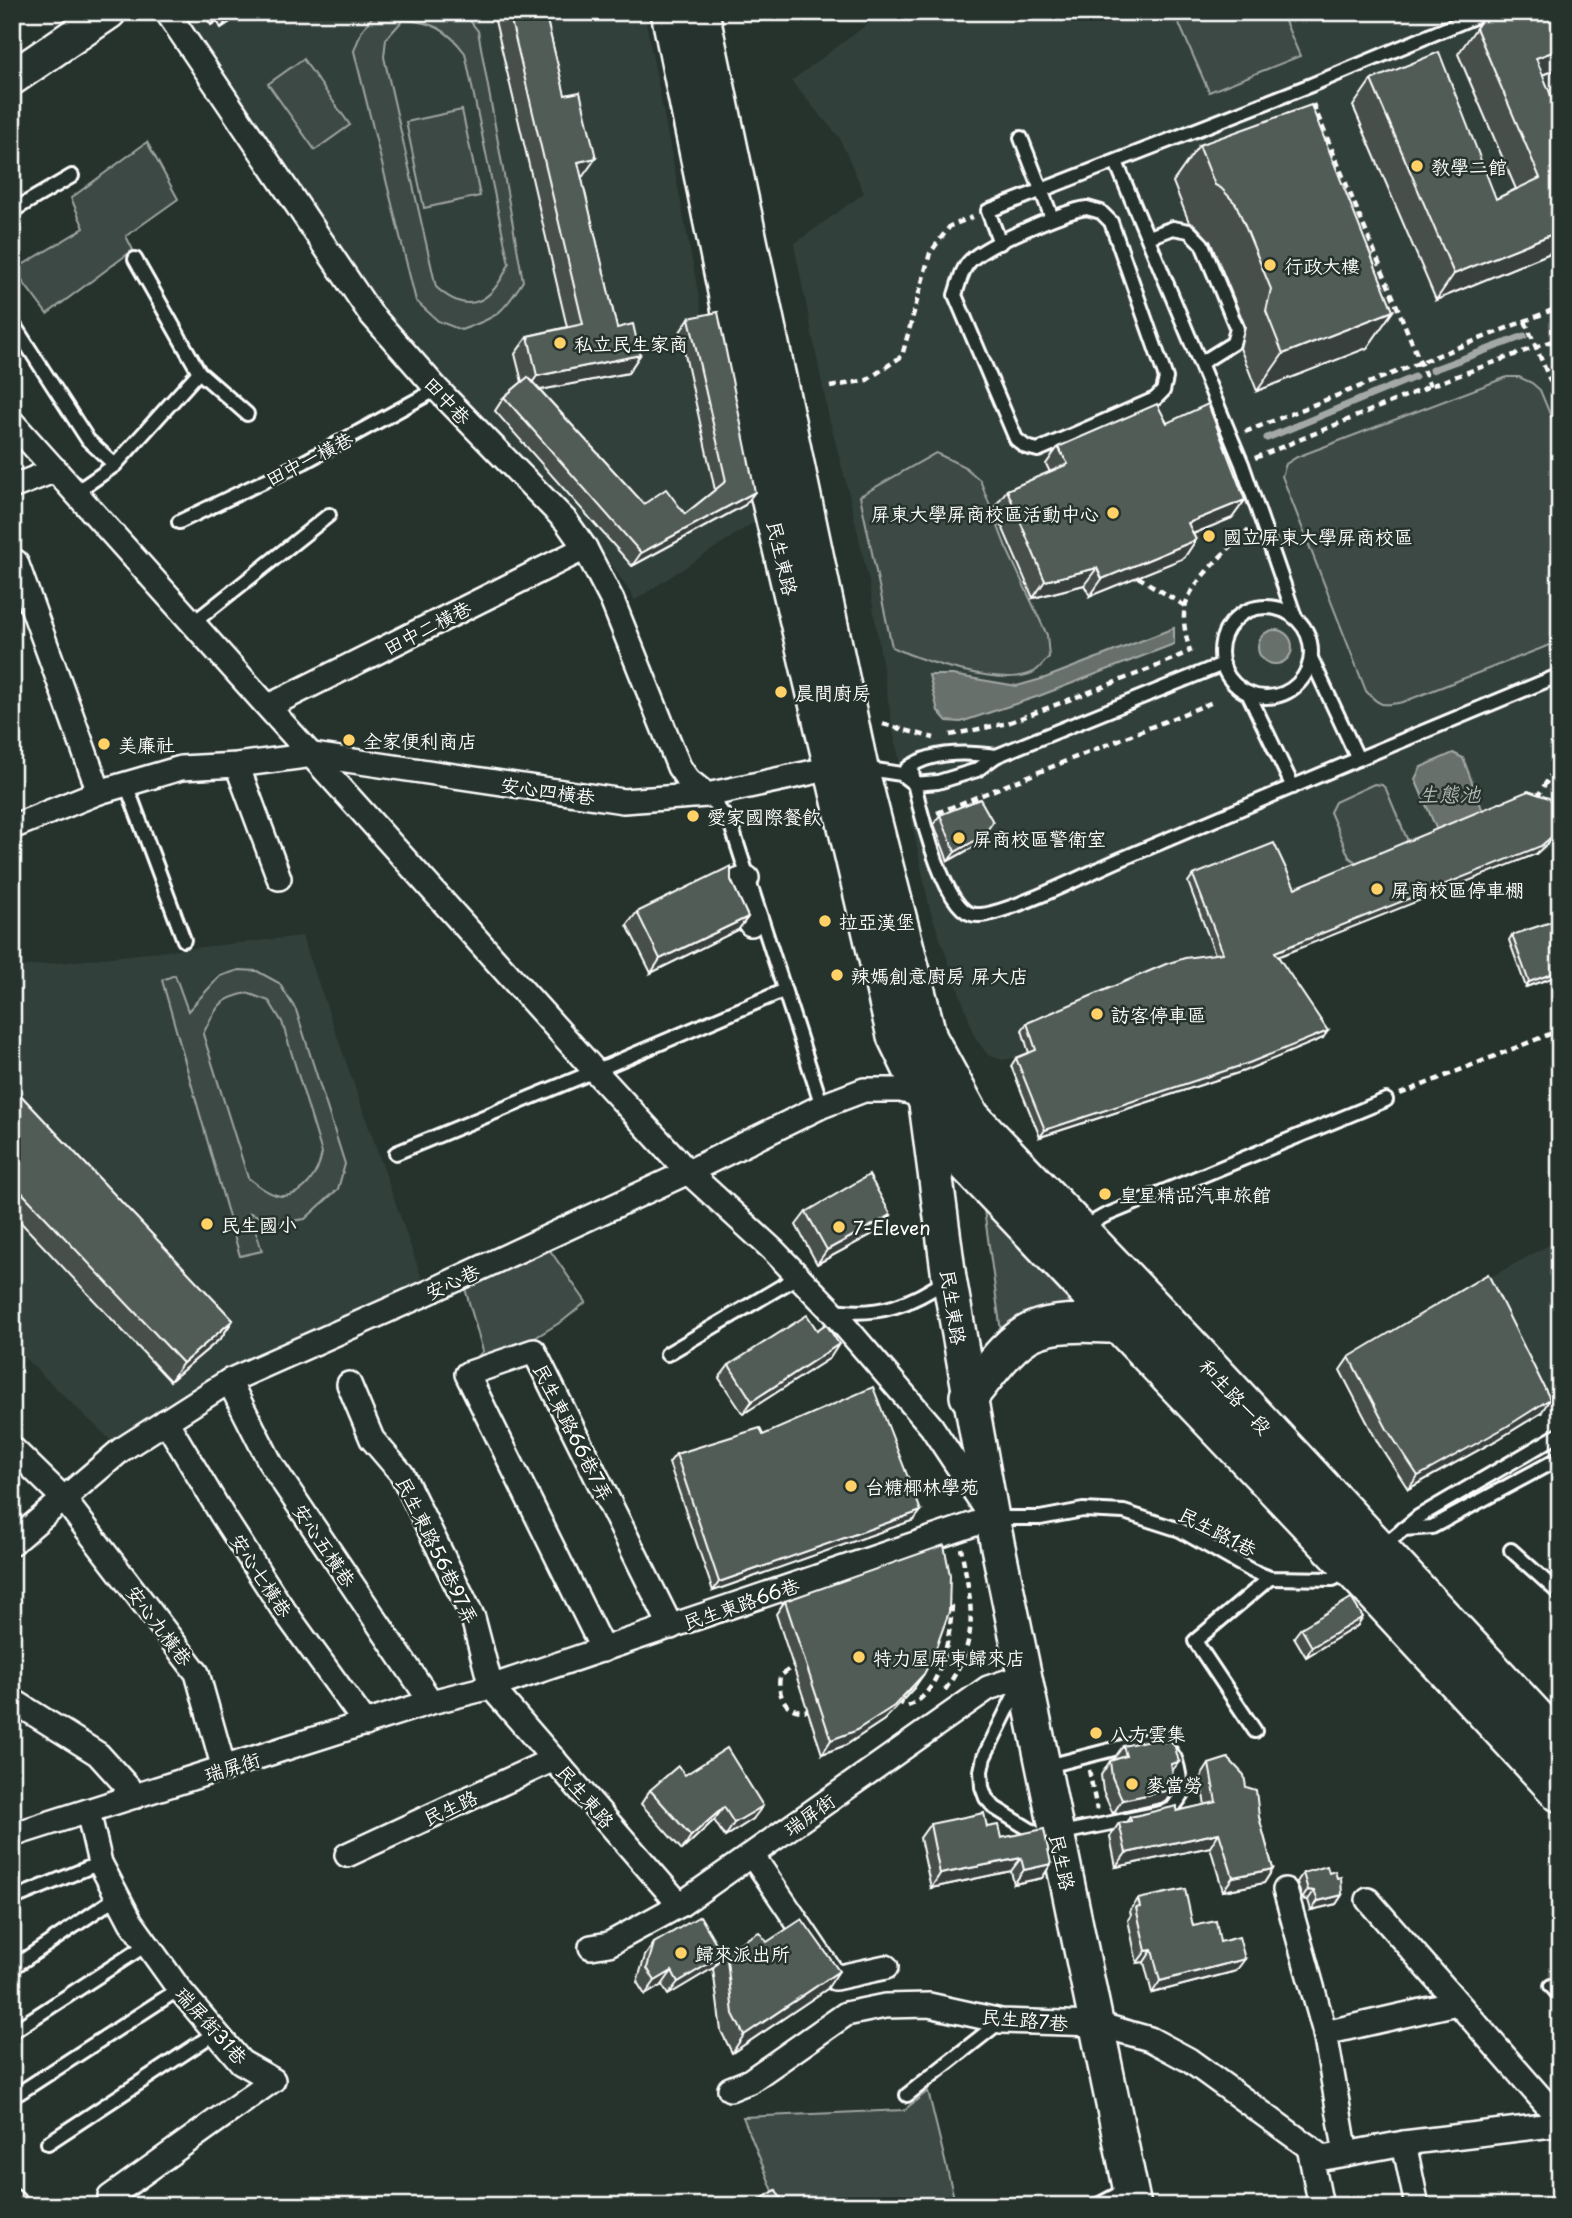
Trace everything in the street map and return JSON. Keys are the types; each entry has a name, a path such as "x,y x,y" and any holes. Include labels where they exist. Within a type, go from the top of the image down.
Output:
{"main road":[{"name":"民生東路","path":"670,12 761,459 845,768 928,1038"},
{"name":"民生東路","path":"700,12 814,566 845,768 896,1036 925,1096"},
{"name":"和生路一段","path":"928,1038 971,1117 1080,1230 1372,1554 1560,1743"},
{"name":"和生路一段","path":"925,1096 966,1163 1119,1324 1372,1554 1560,1793"},
{"path":"969,1396 1017,1341 1034,1331 1063,1324 1119,1324"}],"street":[{"path":"12,78 109,12"},
{"name":"田中巷","path":"167,12 370,313 437,389 566,521 612,600 678,767 688,780 707,795"},
{"path":"12,422 595,1071 688,1171 830,1309 931,1426 992,1518"},
{"path":"12,487 56,470"},
{"name":"田中二橫巷","path":"269,706 584,548"},
{"path":"16,562 99,792"},
{"name":"安心四橫巷","path":"12,827 99,792 181,768 237,765 313,755 623,801 707,795 845,768"},
{"path":"237,765 279,878"},
{"path":"747,878 738,881 734,888 751,924"},
{"name":"民生東路","path":"928,1038 925,1096 949,1278 992,1518"},
{"name":"安心巷","path":"12,1543 121,1450 229,1381 415,1298 822,1106 864,1090 901,1090 925,1096"},
{"name":"民生東路66巷7弄","path":"603,1650 467,1374 534,1351 671,1627"},
{"name":"安心五橫巷","path":"229,1381 271,1464 431,1702"},
{"name":"民生東路56巷97弄","path":"349,1384 372,1439 402,1474 473,1618 491,1687"},
{"name":"安心七橫巷","path":"166,1421 280,1605 366,1724"},
{"name":"安心九橫巷","path":"12,1448 63,1498 197,1672 224,1769"},
{"name":"民生東路66巷","path":"491,1687 992,1518"},
{"name":"民生路","path":"992,1518 1133,2197"},
{"name":"瑞屏街","path":"591,1947 609,1944 680,1905 988,1688 1024,1676"},
{"name":"民生東路","path":"491,1687 680,1905"},
{"name":"瑞屏街","path":"12,1835 431,1702 491,1687"},
{"path":"12,1700 98,1754 136,1796"},
{"name":"民生路","path":"347,1855 554,1759"},
{"name":"瑞屏街31巷","path":"88,1811 100,1863 146,1945 179,1989 241,2062 273,2080 110,2197 117,2206"},
{"path":"752,1855 835,1978 886,1966"},
{"path":"1285,1890 1325,2033 1346,2154"},
{"path":"1368,1900 1560,2122"},
{"path":"1325,2033 1457,2003"},
{"name":"民生路7巷","path":"730,2090 750,2081 846,2014 885,2006 929,2006 1001,2021 1097,2024 1150,2039 1189,2060 1324,2158 1404,2143 1560,2122"},
{"path":"1404,2143 1417,2206"},
{"path":"1309,2147 1321,2206"},
{"path":"12,2202 17,2206"}],"lane":[{"path":"1000,243 988,211 1486,12"},
{"path":"1021,138 1052,218"},
{"path":"1116,162 1242,464 1294,617"},
{"path":"12,211 72,176"},
{"path":"1087,208 1101,212 1111,222 1166,379 1163,391 1155,399 1038,450 1026,447 1016,439 955,295 960,277 970,260 1000,243 1052,218 1087,208"},
{"path":"1149,237 1173,228 1189,231 1202,244 1237,329 1233,343 1201,363"},
{"path":"135,259 199,372 247,414"},
{"path":"12,322 88,440 115,465"},
{"path":"76,492 115,465 199,372"},
{"name":"田中一橫巷","path":"179,522 304,462 437,389"},
{"path":"193,622 329,515"},
{"path":"1293,787 1248,693 1228,676 1223,664 1223,638 1230,625 1241,614 1255,608 1270,607 1294,617 1308,635 1311,658 1358,759"},
{"path":"1248,693 1262,697 1289,691 1300,683 1311,658"},
{"path":"914,784 938,782 977,770 996,756 1223,664"},
{"path":"906,770 914,784 923,819 951,895 961,909 972,915 990,914 1560,675"},
{"path":"845,768 906,770 922,760 968,752 996,756"},
{"path":"126,784 184,940"},
{"path":"707,795 730,822 822,1106"},
{"path":"396,1153 783,990"},
{"path":"1080,1230 1104,1216 1386,1100"},
{"path":"667,1354 799,1276"},
{"path":"830,1309 854,1313 882,1310 922,1298 949,1278"},
{"path":"1372,1554 1418,1517 1560,1434"},
{"path":"1372,1554 1432,1527 1560,1458"},
{"name":"民生路1巷","path":"992,1518 1040,1518 1083,1510 1124,1512 1180,1530 1252,1571 1270,1578 1334,1579 1372,1554"},
{"path":"1511,1550 1560,1594"},
{"path":"1255,1731 1195,1641 1270,1578"},
{"path":"1024,1676 984,1757 982,1787 986,1798 995,1808 1042,1837 1161,1813 1172,1809 1182,1795 1177,1760 1167,1746 1153,1739 1044,1767"},
{"path":"12,1899 100,1863"},
{"path":"12,1968 117,1897"},
{"path":"12,2032 146,1945"},
{"path":"19,2093 179,1989"},
{"path":"907,2095 1001,2021"},
{"path":"48,2143 215,2033"},
{"path":"1096,2206 1133,2197"}],"path":[{"path":"1313,104 1430,386"},
{"path":"830,387 867,380 902,356 930,253 950,226 988,211"},
{"path":"1231,438 1560,307"},
{"path":"1525,321 1560,404"},
{"path":"1242,464 1430,386 1560,338"},
{"path":"883,724 935,738 1008,723 1190,651 1184,630 1185,606 1193,589 1249,529"},
{"path":"1138,577 1185,606"},
{"path":"923,819 1213,702"},
{"path":"1532,805 1560,761"},
{"path":"1386,1100 1560,1030"},
{"path":"943,1693 963,1661 970,1640 971,1606 960,1548"},
{"path":"891,1698 907,1706 917,1703 926,1696 934,1681 944,1654 951,1622 952,1606 940,1594"},
{"path":"803,1661 785,1670 780,1676 784,1701 789,1708 797,1712 817,1707"},
{"path":"1086,1756 1101,1824"}],"shaded area":[{"name":"私立民生家商","path":"180,12 644,12 732,468 756,521 635,600 594,538 565,504 445,381 379,305"},
{"path":"376,12 463,12 478,31 523,281 498,313 461,330 438,321 416,301 354,51 362,30","holes":["403,20 438,28 452,38 465,53 509,264 487,296 469,303 448,296 436,287 384,57 386,39"]},
{"name":"國立屏東大學屏商校區","path":"884,12 1560,12 1560,844 1030,1055 1002,1060 988,1055 976,1039 930,910 893,730 869,582 829,418 794,244 864,193 839,137 791,81"},
{"path":"1174,12 1281,12 1300,56 1209,92"},
{"path":"303,59 350,125 315,150 268,84"},
{"path":"462,110 480,196 424,208 406,122"},
{"path":"147,142 178,199 126,236 133,250 47,314 14,270 84,228 71,198"},
{"path":"1507,377 1519,377 1540,390 1560,438 1560,641 1403,702 1382,704 1366,691 1282,476 1286,464 1297,457"},
{"path":"936,453 965,467 980,480 1006,547 1047,635 1049,657 1034,672 1021,676 984,675 942,665 892,647 860,496"},
{"path":"1374,784 1382,785 1386,789 1407,839 1407,846 1361,866 1349,857 1330,812 1335,802"},
{"name":"民生國小","path":"302,936 427,1293 121,1450 12,1346 12,968"},
{"path":"239,970 257,971 279,983 296,1010 345,1164 338,1189 305,1219 277,1223 250,1213 262,1251 240,1256 162,980 175,975 188,1011 220,976","holes":["247,993 269,1001 282,1022 322,1153 310,1182 298,1192 283,1196 269,1192 248,1178 203,1034 215,1011 230,998"]},
{"path":"984,1210 1072,1304 1038,1315 1003,1346"},
{"path":"1560,1239 1560,1410 1482,1282"},
{"path":"547,1246 586,1302 564,1320 528,1342 474,1361 483,1351 464,1285"},
{"path":"928,2091 956,2206 779,2206 743,2117 904,2110"}],"water":[{"path":"1174,628 1174,644 1039,696 961,722 947,721 938,711 929,675 952,675 1017,686 1045,678"},
{"path":"1275,630 1287,635 1292,647 1287,659 1275,664 1263,659 1258,647 1263,635"},
{"name":"生態池","path":"1453,753 1463,758 1482,815 1442,832 1436,828 1415,779 1421,767"}],"building":[{"path":"509,12 545,12 565,95 580,92 596,158 578,162 617,328 633,324 640,355 537,376 528,336 583,324"},
{"path":"1501,12 1560,12 1560,49 1536,58 1560,118 1560,231 1454,274 1371,80 1439,52 1496,199 1540,178 1476,28 1481,21"},
{"path":"1311,105 1393,311 1283,354 1266,311 1271,289 1236,204 1215,185 1199,145"},
{"path":"718,312 755,492 641,553 504,397 528,377 644,504 666,489 685,514 726,481 689,318"},
{"name":"屏東大學屏商校區活動中心","path":"1157,404 1167,423 1208,404 1245,500 1188,523 1196,540 1102,579 1097,568 1045,581 1007,490 1068,464 1058,447"},
{"path":"1528,791 1549,798 1558,808 1560,822 1557,832 1541,846 1275,952 1328,1031 1249,1063 1045,1130 1016,1058 1036,1050 1027,1023 1166,964 1185,958 1223,953 1193,875 1274,843 1295,888"},
{"name":"屏商校區警衛室","path":"980,799 993,822 983,836 955,852 940,815"},
{"path":"731,866 731,880 748,917 660,959 637,912"},
{"path":"1560,919 1560,971 1529,982 1512,935"},
{"path":"12,1086 233,1320 183,1363 12,1182"},
{"name":"7-Eleven","path":"869,1175 891,1215 827,1250 806,1212"},
{"path":"1488,1274 1550,1399 1418,1476 1387,1429 1349,1357"},
{"path":"807,1315 817,1330 826,1324 839,1344 752,1401 729,1365"},
{"name":"台糖椰林學苑","path":"873,1387 921,1511 719,1582 676,1454 760,1428 763,1435"},
{"name":"特力屋屏東歸來店","path":"944,1545 950,1575 949,1612 924,1674 894,1706 855,1731 831,1740 785,1601"},
{"path":"1351,1598 1363,1617 1312,1647 1301,1628"},
{"name":"麥當勞","path":"1163,1737 1164,1742 1170,1740 1175,1747 1179,1762 1171,1764 1175,1789 1122,1800 1112,1777 1110,1761 1126,1756 1123,1746"},
{"path":"727,1748 763,1806 734,1823 724,1807 691,1836 650,1790 678,1766 685,1775"},
{"path":"1228,1758 1244,1775 1246,1787 1256,1790 1259,1817 1273,1869 1233,1877 1219,1833 1126,1853 1119,1823 1131,1821 1130,1817 1177,1806 1177,1811 1216,1802 1209,1764"},
{"path":"984,1813 987,1827 998,1825 1001,1838 1044,1829 1051,1864 1024,1870 1021,1858 940,1874 930,1824"},
{"path":"1327,1866 1329,1873 1335,1871 1337,1878 1341,1877 1342,1895 1318,1901 1314,1891 1308,1890 1303,1873"},
{"path":"1185,1889 1193,1926 1216,1921 1220,1942 1239,1937 1245,1959 1160,1981 1152,1950 1146,1951 1136,1908 1140,1907 1138,1899"},
{"path":"700,1916 723,1955 678,1982 672,1971 655,1981 647,1968 654,1943"},
{"path":"802,1919 839,1971 744,2035 733,2014 726,1951 759,1932 767,1942"},
{"path":"776,2190 785,2206 749,2206"}],"waterway":[{"path":"1432,370 1524,336"},
{"path":"1267,438 1415,377"}],"place":[{"name":"教學二館","path":"1417,166"},
{"name":"行政大樓","path":"1270,265"},
{"name":"私立民生家商","path":"560,343"},
{"name":"屏東大學屏商校區活動中心","path":"1113,513"},
{"name":"國立屏東大學屏商校區","path":"1209,536"},
{"name":"晨間廚房","path":"781,692"},
{"name":"全家便利商店","path":"349,740"},
{"name":"美廉社","path":"104,744"},
{"name":"愛家國際餐飲","path":"693,816"},
{"name":"屏商校區警衛室","path":"959,838"},
{"name":"屏商校區停車棚","path":"1377,889"},
{"name":"拉亞漢堡","path":"825,921"},
{"name":"辣媽創意廚房 屏大店","path":"837,975"},
{"name":"訪客停車區","path":"1097,1014"},
{"name":"皇星精品汽車旅館","path":"1105,1194"},
{"name":"民生國小","path":"207,1224"},
{"name":"7-Eleven","path":"839,1227"},
{"name":"台糖椰林學苑","path":"851,1486"},
{"name":"特力屋屏東歸來店","path":"859,1657"},
{"name":"八方雲集","path":"1096,1733"},
{"name":"麥當勞","path":"1132,1784"},
{"name":"歸來派出所","path":"681,1953"}]}
